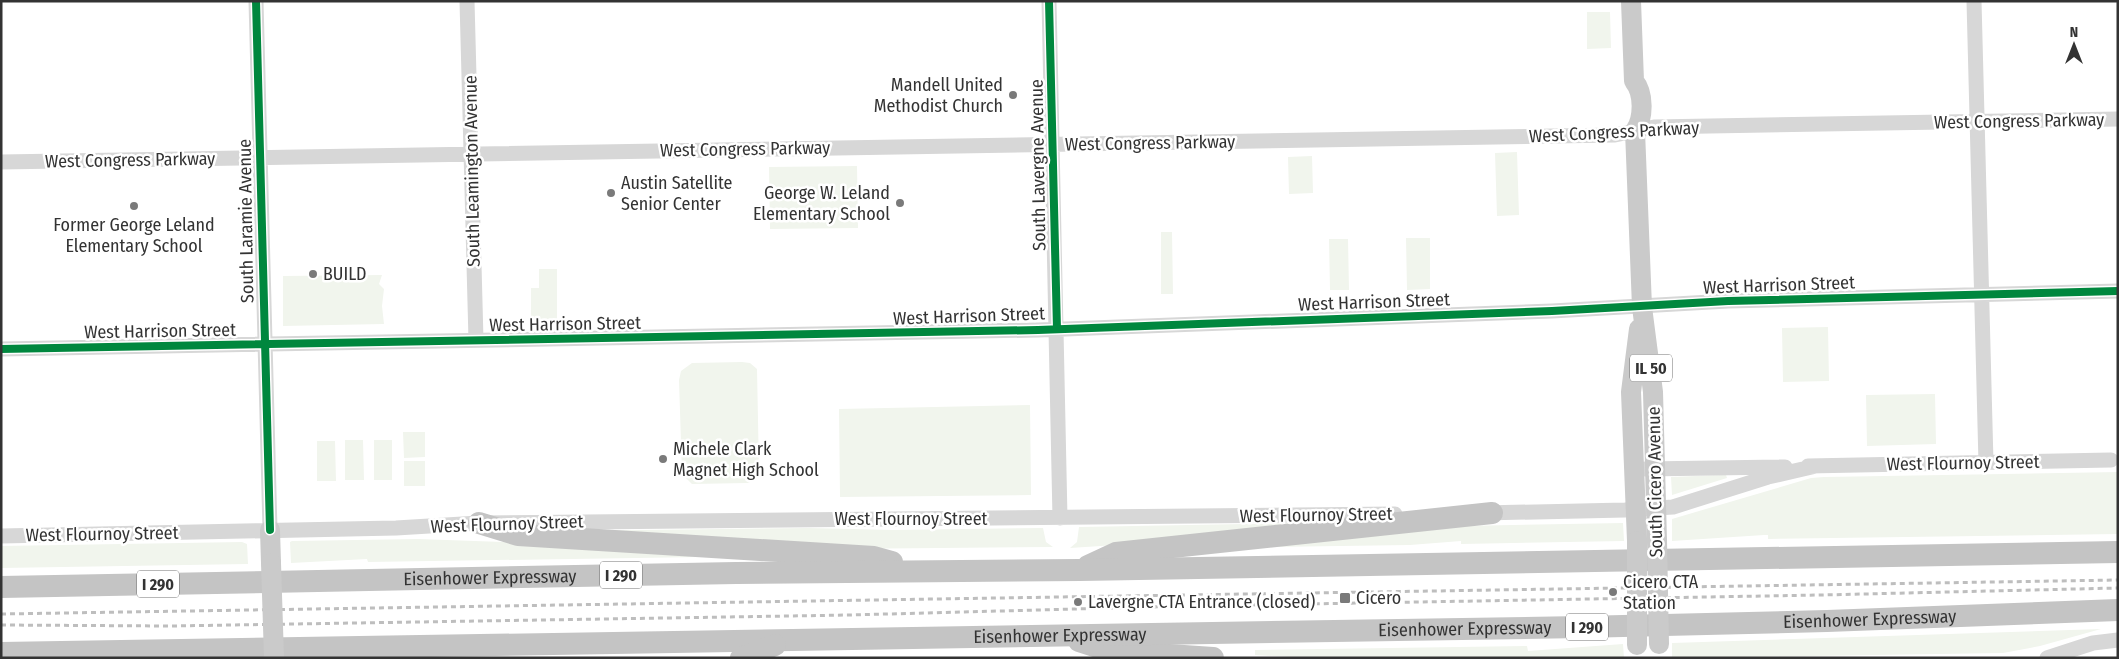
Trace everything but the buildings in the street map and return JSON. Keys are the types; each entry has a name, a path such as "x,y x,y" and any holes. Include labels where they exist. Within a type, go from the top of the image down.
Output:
{"highway":[{"path":"1080,570 1116,553 1492,513"},
{"path":"479,522 518,535 874,557 927,572"},
{"name":"Eisenhower Expressway","path":"1,587 727,573 1080,570 2118,552"},
{"name":"Eisenhower Expressway","path":"1,654 1818,621 2118,610"},
{"path":"1057,635 1110,651 1214,658"},
{"path":"740,658 787,640"}],"main road":[{"name":"South Cicero Avenue","path":"1631,1 1634,81 1640,88 1641,122 1635,131 1642,307 1653,392 1656,469 1647,509 1647,541 1637,651"},
{"name":"South Cicero Avenue","path":"1642,307 1631,392 1635,470 1647,509"},
{"name":"South Laramie Avenue","path":"270,530 274,658"},
{"name":"South Cicero Avenue","path":"1647,541 1659,651"}],"street":[{"name":"South Laramie Avenue","path":"256,1 270,530"},
{"name":"South Leamington Avenue","path":"467,1 476,340"},
{"name":"South Lavergne Avenue","path":"1049,1 1060,518"},
{"path":"1974,1 1986,463"},
{"name":"West Congress Parkway","path":"1,162 1616,135 1654,128 2118,119"},
{"name":"West Harrison Street","path":"1,349 1057,328 1642,307 1728,301 2118,291"},
{"name":"West Flournoy Street","path":"1635,470 2111,460"},
{"name":"West Flournoy Street","path":"1,536 396,528 479,522 1060,518 1492,513 1647,509 1674,507 1768,477 1816,466"},
{"path":"2047,658 2093,643 2118,640"}],"shaded area":[{"path":"1587,12 1610,12 1611,48 1587,49"},
{"path":"1517,152 1519,215 1497,216 1495,153"},
{"path":"1312,156 1313,193 1289,194 1288,157"},
{"path":"857,166 858,228 770,229 769,167"},
{"path":"1161,232 1172,232 1173,294 1161,294"},
{"path":"1406,238 1430,238 1430,289 1407,290"},
{"path":"1329,239 1348,239 1349,290 1330,290"},
{"path":"539,269 557,269 557,321 531,321 531,288 539,288"},
{"path":"382,275 379,284 384,289 382,306 384,324 283,326 283,276"},
{"path":"1828,327 1829,381 1783,382 1782,328"},
{"path":"692,363 750,363 757,369 759,471 757,479 748,483 692,484 682,474 679,380 681,371"},
{"path":"1935,394 1936,444 1867,446 1866,395"},
{"path":"1030,405 1031,495 840,497 839,409"},
{"path":"403,432 425,432 425,457 404,458"},
{"path":"345,440 363,440 364,480 345,480"},
{"path":"374,440 392,440 392,480 374,480"},
{"path":"317,441 335,441 336,481 317,481"},
{"path":"404,461 425,461 425,486 404,486"},
{"path":"2118,472 2118,534 1768,539 1768,535 1764,535 1672,541 1672,519 1811,478"},
{"path":"1726,475 1727,478 1672,495 1671,477"},
{"path":"1352,522 1070,548 1077,542 1079,527"},
{"path":"1623,523 1624,541 1461,544 1461,541 1410,545 1262,547 1461,526"},
{"path":"808,528 894,530 1043,528 1046,542 1053,547 835,549 561,531"},
{"path":"418,539 559,544 701,557 368,562 367,559 291,563 290,542 292,541"},
{"path":"242,542 247,544 248,564 1,568 1,546"},
{"path":"2101,629 2040,646 2003,653 1672,658 1672,643"},
{"path":"1623,644 1624,658 1310,658 1255,655 1255,650 1527,646 1528,651"}],"railway":[{"path":"1,614 2118,580"},
{"path":"1,625 170,626 850,615 1188,606 2118,588"}],"cycle path":[{"path":"256,1 270,530"},
{"path":"1049,1 1057,329"},
{"path":"1,349 1038,330 1552,311 1728,301 2118,291"}],"place":[{"name":"Mandell United Methodist Church","path":"1013,95"},
{"name":"Austin Satellite Senior Center","path":"611,193"},
{"name":"George W. Leland Elementary School","path":"900,203"},
{"name":"Former George Leland Elementary School","path":"134,206"},
{"name":"BUILD","path":"313,274"},
{"name":"Michele Clark Magnet High School","path":"663,459"},
{"name":"Cicero CTA Station","path":"1613,592"},
{"name":"Cicero","path":"1345,598"},
{"name":"Lavergne CTA Entrance (closed)","path":"1078,602"}]}
